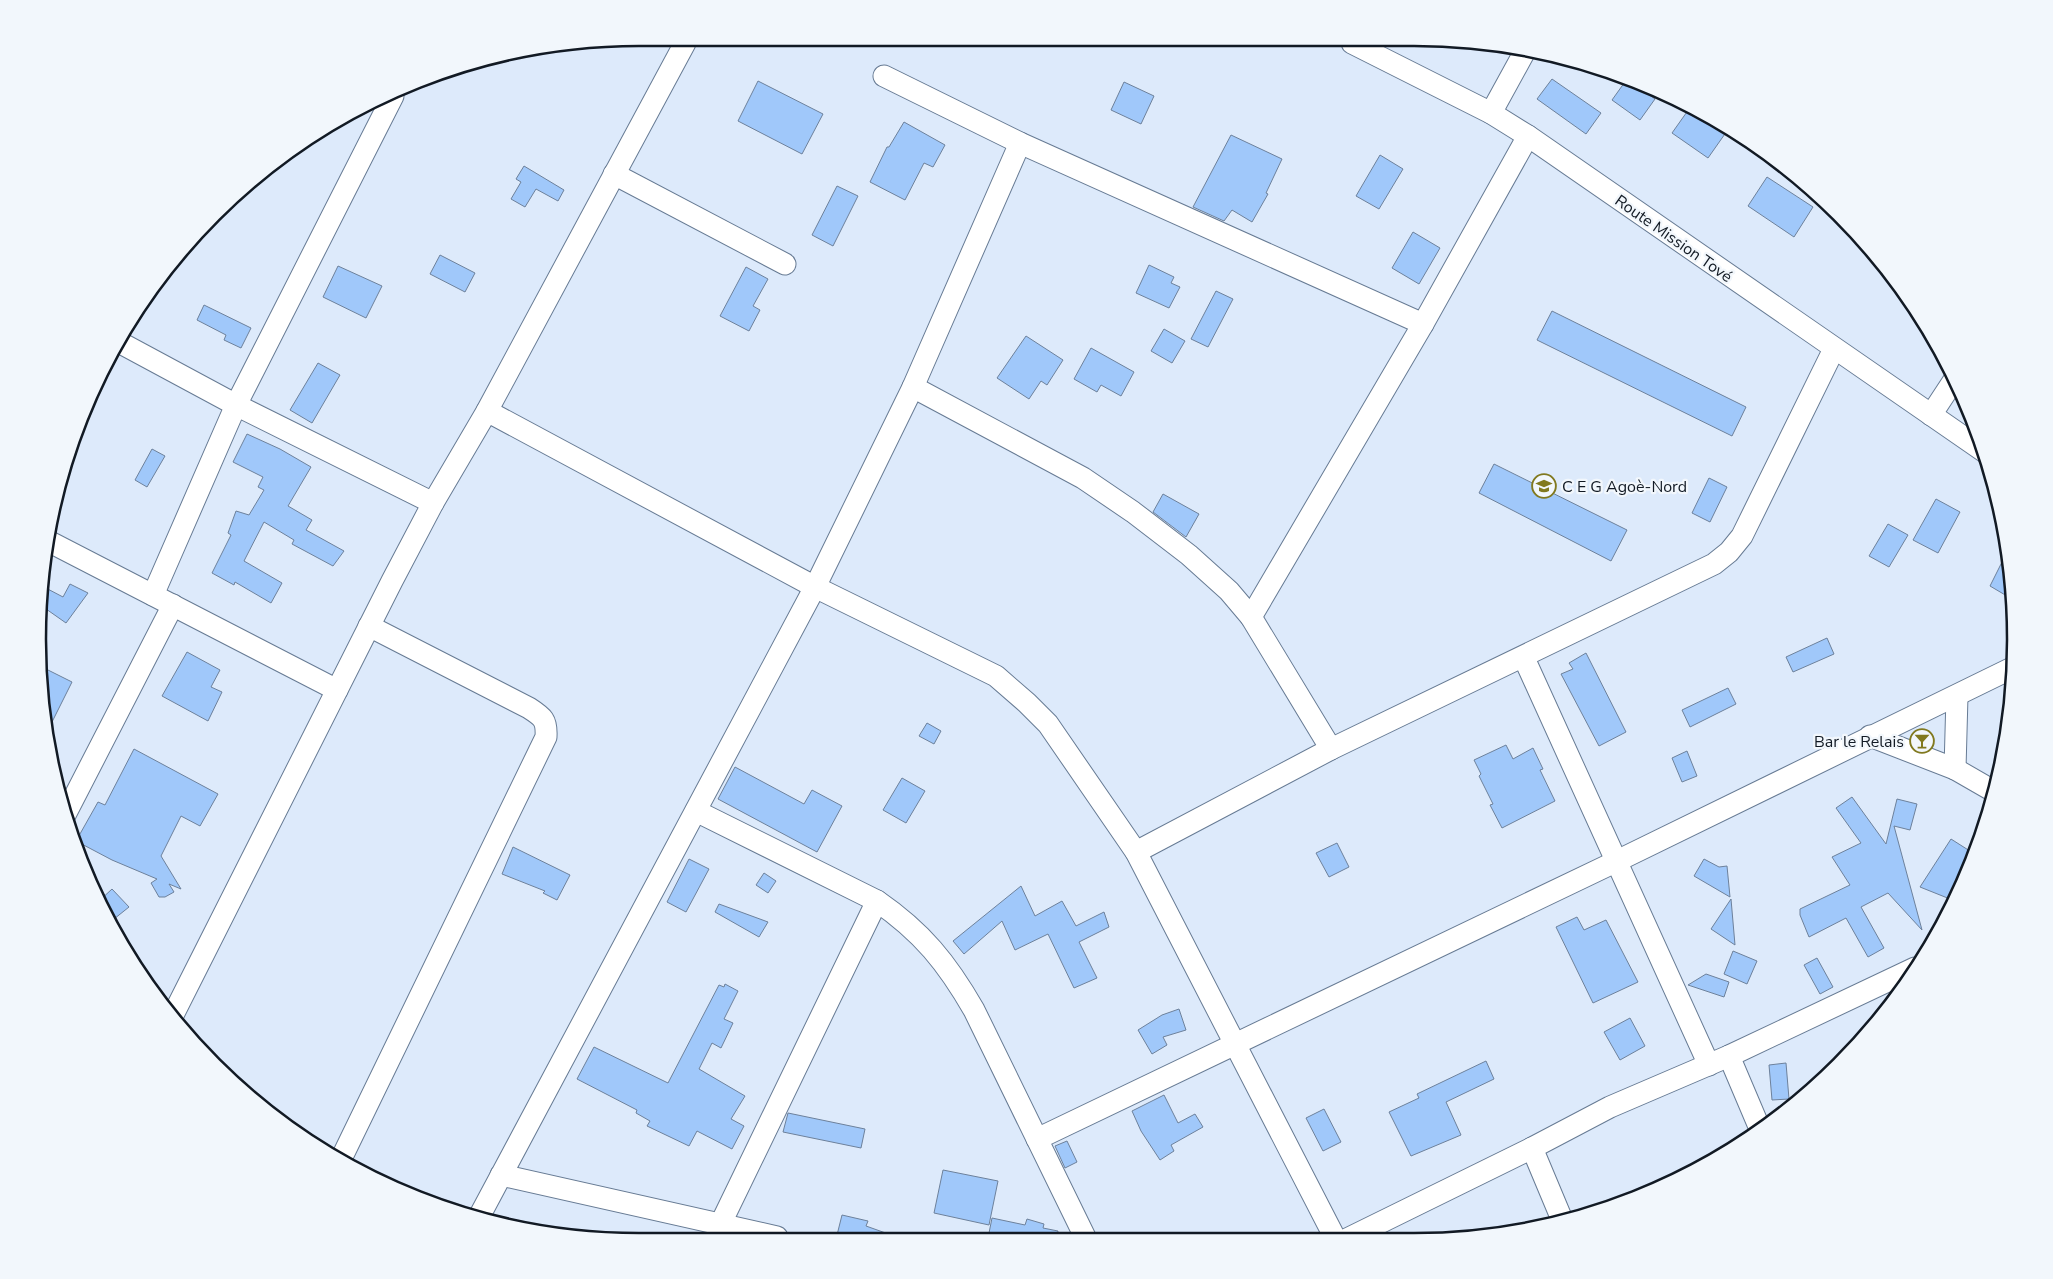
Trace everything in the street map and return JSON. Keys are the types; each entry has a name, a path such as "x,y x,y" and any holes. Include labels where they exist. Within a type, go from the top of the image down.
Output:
{"street":[{"path":"176,1009 433,503 487,411 683,46"},
{"name":"Route Mission Tové","path":"1358,46 1491,113 1528,136 1973,444"},
{"path":"1491,113 1522,57"},
{"path":"884,76 1020,143 1424,324"},
{"path":"153,595 236,405 391,101"},
{"path":"1251,617 1424,324 1528,136"},
{"path":"482,1212 815,587 913,387 1020,143"},
{"path":"614,174 785,264"},
{"path":"125,345 236,405 433,503"},
{"path":"1136,852 1331,749 1524,658 1714,564 1729,552 1742,536 1834,349"},
{"path":"1931,415 1950,386"},
{"path":"913,387 1083,478 1134,512 1189,555 1229,591 1251,617 1331,749"},
{"path":"487,411 815,587 996,676 1027,703 1048,724 1136,852 1332,1233"},
{"path":"54,544 337,690"},
{"path":"70,806 173,605"},
{"path":"344,1153 546,737 547,726 541,715 529,708 369,626"},
{"path":"1524,658 1615,862 1709,1065"},
{"path":"1038,1139 1615,862 2005,671"},
{"path":"1955,769 1957,696"},
{"path":"1870,736 1955,769 1988,788"},
{"path":"696,811 877,901 925,939 954,976 974,1010 1083,1233"},
{"path":"720,1224 877,901"},
{"path":"1359,1233 1532,1148 1610,1107 1709,1065 1904,973"},
{"path":"1728,1056 1757,1123"},
{"path":"1532,1148 1560,1215"},
{"path":"501,1175 759,1233"}],"building":[{"path":"1552,79 1601,113 1586,134 1537,99"},
{"path":"758,81 823,114 802,154 738,121"},
{"path":"1124,82 1154,96 1141,124 1111,110"},
{"path":"1623,85 1641,91 1655,99 1640,120 1612,100"},
{"path":"1686,113 1724,135 1708,158 1672,133"},
{"path":"904,122 945,145 933,167 924,163 905,200 870,182 887,147 889,147"},
{"path":"1231,135 1282,159 1266,193 1268,194 1252,222 1232,210 1224,221 1193,207"},
{"path":"1380,155 1403,169 1379,209 1356,196"},
{"path":"524,166 564,190 558,201 536,189 525,207 511,199 521,182 516,179"},
{"path":"1767,177 1813,207 1794,237 1748,206"},
{"path":"837,186 858,196 833,246 812,235"},
{"path":"1413,232 1440,248 1419,284 1392,268"},
{"path":"440,255 475,273 465,292 430,274"},
{"path":"1149,265 1174,277 1171,283 1180,287 1169,308 1136,293"},
{"path":"338,266 382,286 366,318 323,297"},
{"path":"746,267 768,279 753,306 760,310 749,331 720,316"},
{"path":"1216,291 1233,299 1208,347 1191,339"},
{"path":"204,305 251,328 241,348 224,340 226,335 197,320"},
{"path":"1552,311 1746,407 1732,436 1537,340"},
{"path":"1164,329 1185,341 1172,363 1151,351"},
{"path":"1026,336 1063,360 1047,385 1041,381 1029,399 997,378"},
{"path":"1091,348 1134,372 1121,396 1101,385 1097,392 1074,379"},
{"path":"318,363 340,375 312,423 290,410"},
{"path":"247,434 280,449 311,467 288,506 312,520 306,530 344,551 333,566 292,544 294,540 264,522 244,561 282,583 271,603 235,582 234,585 212,573 231,535 228,533 236,511 249,515 264,490 258,487 263,477 233,462"},
{"path":"152,449 165,456 147,487 135,480"},
{"path":"1494,464 1627,530 1611,561 1479,493"},
{"path":"1709,478 1727,487 1710,522 1692,513"},
{"path":"1163,494 1199,514 1186,537 1153,512"},
{"path":"1936,499 1960,512 1938,553 1913,540"},
{"path":"1888,524 1908,535 1889,567 1869,556"},
{"path":"2002,562 2005,595 1990,586"},
{"path":"70,584 88,593 66,623 48,610 49,590 63,597"},
{"path":"1827,638 1834,654 1793,672 1786,657"},
{"path":"187,652 220,670 211,687 222,692 208,721 162,696"},
{"path":"1586,653 1626,732 1599,746 1561,674 1573,669 1569,663"},
{"path":"48,670 72,682 52,722"},
{"path":"1728,688 1736,704 1690,727 1682,710"},
{"path":"927,723 941,731 934,744 919,736"},
{"path":"1506,745 1513,759 1533,748 1543,769 1540,770 1555,801 1502,828 1490,805 1493,804 1479,776 1481,774 1474,760"},
{"path":"134,749 218,794 200,826 181,816 161,856 181,889 169,884 174,892 165,897 159,897 151,883 157,879 112,860 83,845 80,835 98,802 105,805"},
{"path":"1687,751 1697,776 1682,782 1672,758"},
{"path":"735,767 804,804 812,790 842,806 817,852 718,799"},
{"path":"902,778 925,791 906,823 883,810"},
{"path":"1852,797 1886,844 1897,799 1917,804 1910,830 1894,826 1922,930 1888,893 1861,907 1884,948 1868,957 1846,918 1809,937 1800,915 1800,909 1850,885 1832,857 1861,843 1836,808"},
{"path":"1951,839 1968,850 1948,898 1920,887"},
{"path":"1337,843 1349,867 1329,877 1316,853"},
{"path":"513,847 570,875 557,900 543,893 545,891 502,874"},
{"path":"689,859 709,869 686,912 667,902"},
{"path":"1704,859 1719,867 1727,866 1730,897 1694,876"},
{"path":"764,873 776,881 768,893 756,885"},
{"path":"1021,886 1035,916 1062,901 1076,926 1104,912 1109,927 1079,942 1097,978 1074,988 1048,934 1015,950 1002,921 964,954 953,941"},
{"path":"112,889 129,907 116,918 104,896"},
{"path":"1731,899 1735,945 1711,929"},
{"path":"719,904 768,922 759,937 715,912"},
{"path":"1577,917 1584,930 1606,920 1638,982 1593,1003 1556,927"},
{"path":"1733,951 1757,961 1747,984 1724,974"},
{"path":"1817,958 1833,987 1820,994 1804,965"},
{"path":"1706,974 1729,982 1724,997 1688,985"},
{"path":"725,984 738,991 724,1019 733,1023 721,1048 712,1043 699,1069 745,1096 731,1119 744,1126 732,1149 697,1131 689,1146 647,1126 650,1121 636,1113 637,1110 577,1079 594,1047 668,1083 719,985 724,987"},
{"path":"1179,1009 1186,1030 1163,1037 1167,1045 1152,1054 1138,1030 1162,1015"},
{"path":"1630,1018 1645,1046 1620,1060 1604,1032"},
{"path":"1486,1061 1494,1079 1446,1102 1461,1135 1411,1156 1389,1112 1419,1098 1417,1094"},
{"path":"1786,1063 1789,1099 1772,1100 1769,1065"},
{"path":"1164,1095 1178,1123 1195,1114 1203,1127 1171,1145 1174,1151 1160,1160 1141,1131 1132,1111"},
{"path":"1324,1109 1341,1142 1323,1151 1306,1118"},
{"path":"788,1113 865,1129 861,1148 783,1132"},
{"path":"1067,1141 1077,1162 1065,1168 1055,1146"},
{"path":"943,1170 998,1181 989,1225 934,1213"},
{"path":"842,1215 868,1221 866,1226 886,1233 838,1233"},
{"path":"992,1218 1025,1225 1027,1219 1044,1224 1043,1228 1058,1231 1058,1233 989,1233"}],"place":[{"name":"C E G Agoè-Nord","path":"1544,486"},
{"name":"Bar le Relais","path":"1922,741"}]}
